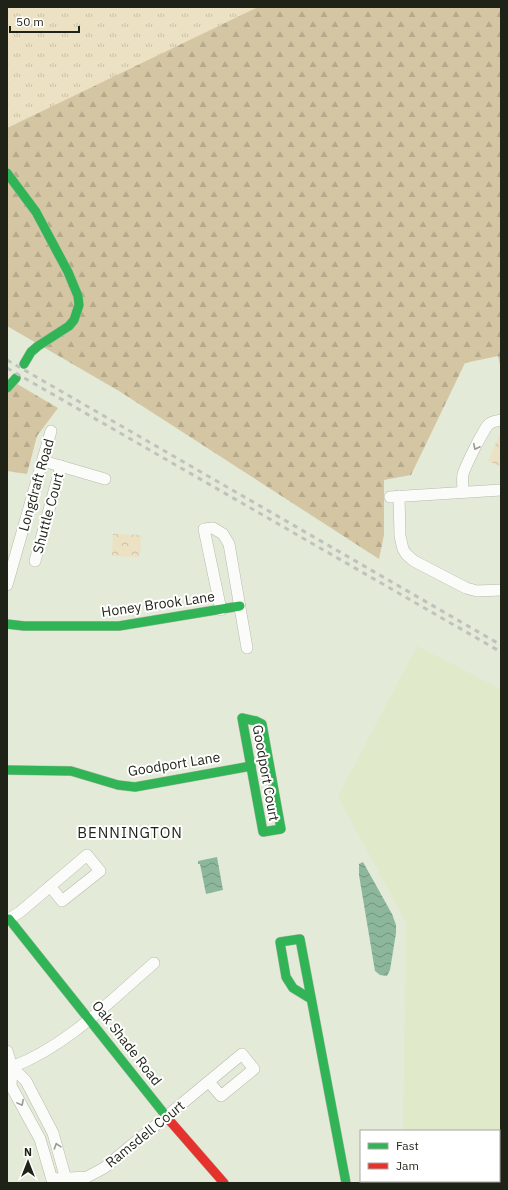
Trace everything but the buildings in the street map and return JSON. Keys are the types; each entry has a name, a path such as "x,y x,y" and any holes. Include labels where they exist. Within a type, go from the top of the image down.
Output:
{"street":[{"path":"7,173 36,212 68,272 78,296 79,305 74,320 69,326 38,346 31,352 24,364"},
{"path":"7,388 16,378"},
{"path":"463,492 464,471 483,432 489,424 501,420"},
{"name":"Longdraft Road","path":"7,585 51,431"},
{"path":"43,460 105,479"},
{"name":"Shuttle Court","path":"35,561 61,466"},
{"path":"501,490 394,496 400,536 403,549 406,554 414,561 466,588 477,591 501,590"},
{"path":"221,610 204,529 213,528 223,534 229,544 247,648"},
{"name":"Honey Brook Lane","path":"7,624 24,626 112,627 240,606"},
{"name":"Goodport Court","path":"242,718 262,724 281,829 263,832 251,766 242,718"},
{"name":"Goodport Lane","path":"7,770 71,771 124,786 135,787 251,766"},
{"path":"8,920 20,912 50,886"},
{"name":"Oak Shade Road","path":"8,920 90,1019 166,1116 224,1183"},
{"path":"311,999 293,988 286,977 280,942 300,939 346,1183"},
{"path":"12,1067 23,1063 56,1045 90,1019 154,963"},
{"path":"7,1051 12,1067 11,1086 40,1139 53,1181"},
{"path":"12,1067 26,1081 53,1133 67,1180"},
{"name":"Ramsdell Court","path":"53,1181 87,1180 104,1168 209,1082"}],"shaded area":[{"path":"417,646 501,689 501,1183 426,1182 500,1182 500,1130 405,1130 403,1125 406,922 338,797"}],"green space":[{"path":"7,7 259,7 7,128"},
{"path":"258,7 501,7 501,370 498,356 465,363 411,475 384,480 384,535 379,559 119,391 7,326 7,128"},
{"path":"7,378 58,408 37,436 27,474 7,471"},
{"path":"499,436 501,437 501,467 488,461"},
{"path":"113,534 141,535 140,557 112,556"}],"water":[{"path":"217,857 223,890 206,894 200,864 198,864 198,861"},
{"path":"363,862 392,914 396,925 390,970 387,976 380,975 375,971 359,875 359,864"}],"railway":[{"path":"7,360 501,645"},
{"path":"7,368 501,652"}],"traffic: fast":[{"path":"7,173 36,212 68,272 78,296 79,305 74,320 69,326 38,346 31,352 24,364"},
{"path":"7,388 16,378"},
{"path":"7,624 24,626 119,626 240,606"},
{"path":"242,718 262,724 281,829 263,832 242,718"},
{"path":"7,770 71,771 118,785 135,787 251,766"},
{"path":"9,919 170,1121"},
{"path":"311,999 293,988 286,977 280,942 300,939 346,1183"}],"traffic: jam":[{"path":"170,1121 224,1183"}],"district":[{"name":"BENNINGTON","path":"130,832"}]}
